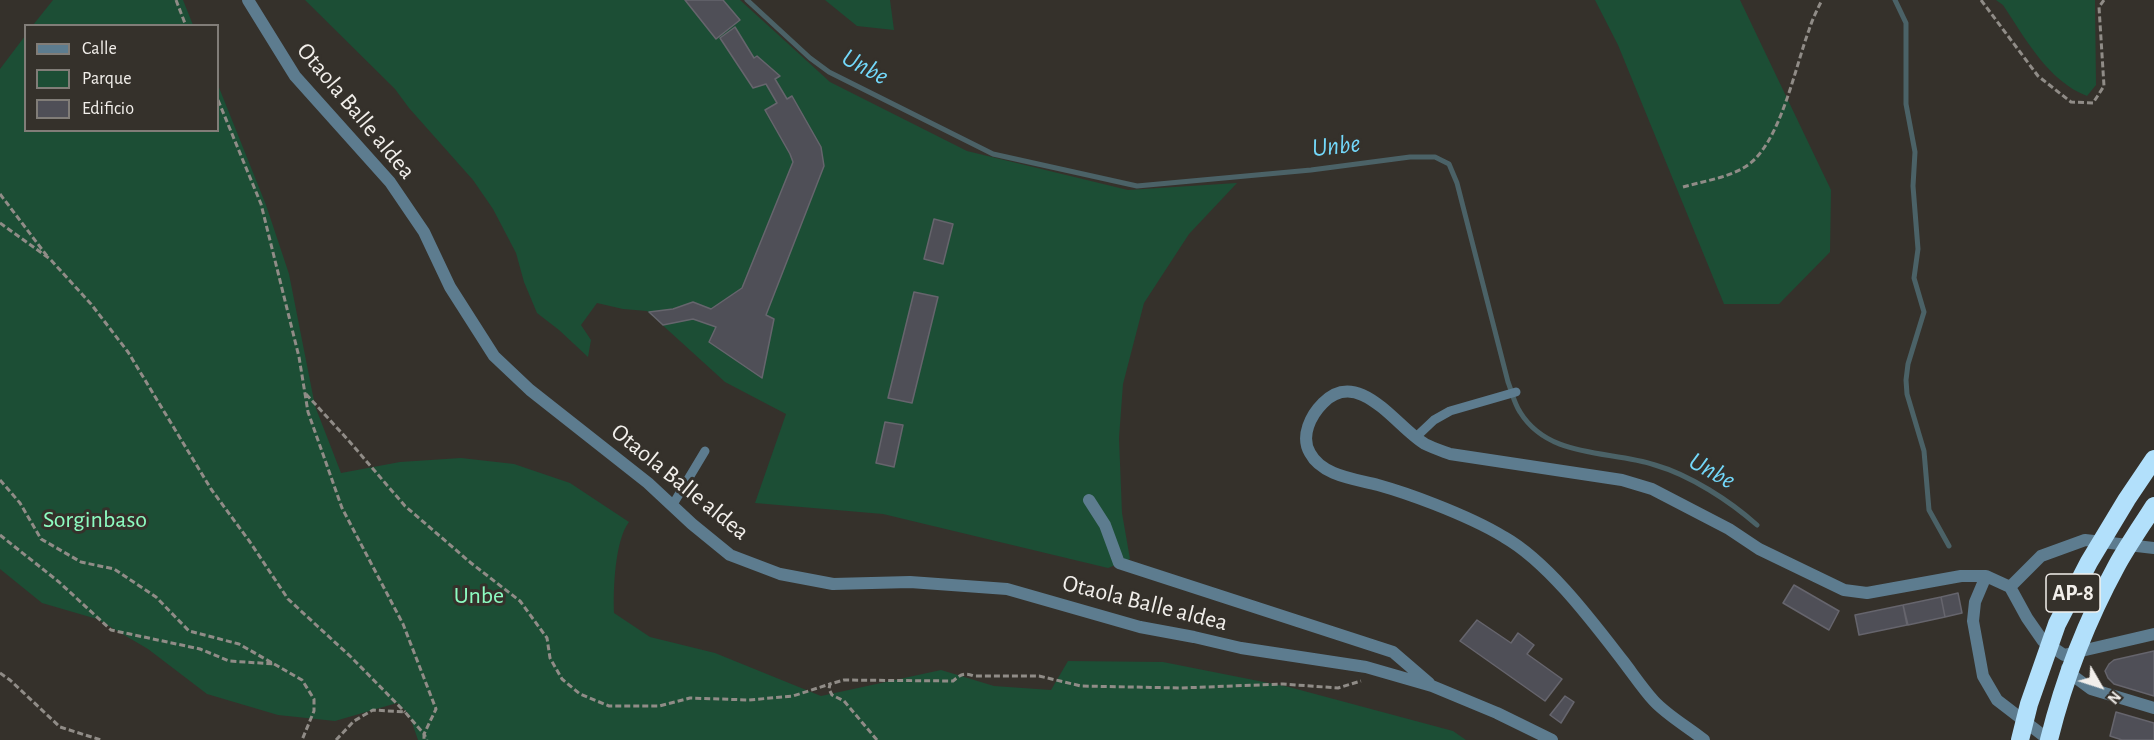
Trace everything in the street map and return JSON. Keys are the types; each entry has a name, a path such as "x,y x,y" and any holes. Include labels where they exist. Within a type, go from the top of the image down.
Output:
{"highway":[{"name":"AP-8","path":"2020,740 2029,704 2057,624 2089,562 2154,459"},
{"name":"AP-8","path":"2049,740 2058,706 2086,628 2117,564 2154,506"}],"street":[{"name":"Otaola Balle aldea","path":"248,0 295,76 390,182 424,232 450,288 494,356 530,390 639,476 730,555 780,574 833,584 909,582 1007,590 1140,627 1194,636 1241,648 1366,667 1432,686 1497,713 1551,740"},
{"path":"1704,740 1654,701 1601,632 1532,557 1505,537 1434,504 1378,485 1345,478 1323,466 1309,452 1306,434 1311,417 1324,401 1341,393 1361,394 1379,405 1424,444 1450,454 1622,480 1652,489 1729,529 1759,549 1844,590 1867,593 1961,576 1986,576 2010,587 2043,641 2064,655 2068,672 2091,689 2154,708"},
{"name":"Otaola Balle aldea","path":"1089,500 1105,525 1119,563 1393,652 1432,686"},
{"path":"2010,587 2041,556 2085,540 2154,548"},
{"path":"1986,576 1975,602 1973,621 1983,676 1997,700 2049,740"},
{"path":"2064,655 2154,634"}],"lane":[{"path":"1416,437 1434,420 1450,411 1516,392"},
{"path":"672,506 705,451"}],"path":[{"path":"176,0 185,24"},
{"path":"1683,187 1731,174 1747,166 1764,150 1778,122 1809,29 1822,0"},
{"path":"1981,0 2038,76 2071,102 2093,103 2104,86 2099,7 2104,0"},
{"path":"219,102 261,204 284,289 308,412 342,508 403,624 436,709 424,734"},
{"path":"0,194 50,260 91,304 128,352 211,489 288,599 358,663 405,712 424,734 426,740"},
{"path":"0,223 50,260"},
{"path":"305,392 350,441 405,507 520,601 547,638 550,658 562,680 580,694 609,706 659,706 690,698 749,700 793,696 844,680 953,681 960,675 967,674 974,676 1038,676 1081,686 1182,688 1283,684 1338,688 1388,673"},
{"path":"0,480 20,503 41,539 81,562 114,569 156,597 189,631 239,644 277,664 302,681 314,699 314,711 302,740"},
{"path":"0,535 59,582 111,630 200,650 229,661 277,664"},
{"path":"0,673 60,727 101,740"},
{"path":"830,684 829,689 832,694 843,701 877,740"},
{"path":"336,740 354,721 373,710 405,712"}],"green space":[{"path":"53,0 183,0 193,24 34,24"},
{"name":"Unbe","path":"305,0 740,0 830,82 967,151 1128,190 1237,183 1189,234 1144,303 1123,384 1119,438 1122,513 1130,559 1108,568 883,514 755,503 786,414 725,382 647,311 623,309 597,303 581,325 591,340 588,357 537,313 524,282 516,253 493,209 473,180 395,89"},
{"name":"Unbe","path":"825,0 890,0 894,30 857,26"},
{"path":"1595,0 1740,0 1831,190 1830,252 1779,304 1724,304 1618,45"},
{"path":"1996,0 2095,0 2096,85 2087,96 2073,89 2049,69 2003,5"},
{"name":"Unbe","path":"24,37 24,132 219,132 219,88 266,205 289,274 315,406 341,473 400,462 461,458 514,464 570,483 629,522 624,530 618,552 614,613 650,637 715,653 821,696 941,670 994,686 1051,690 1068,661 1163,662 1289,687 1453,731 1466,740 418,740 409,714 397,703 335,721 278,715 207,694 148,649 97,619 42,603 0,569 0,69"}],"building":[{"path":"685,0 723,0 740,20 716,39"},
{"path":"735,27 754,58 757,56 780,76 775,79 787,99 792,96 821,147 824,166 766,315 774,319 762,378 709,342 716,327 693,319 663,325 649,312 673,309 693,302 711,309 742,288 793,162 765,110 777,103 766,84 753,88 720,38"},
{"path":"934,219 953,224 943,264 924,259"},
{"path":"914,292 938,297 912,403 888,398"},
{"path":"885,422 903,425 894,467 876,463"},
{"path":"1794,585 1839,611 1829,630 1783,603"},
{"path":"1958,593 1962,613 1945,617 1941,597"},
{"path":"1941,597 1945,617 1908,625 1903,605"},
{"path":"1903,605 1907,625 1859,635 1855,615"},
{"path":"1477,620 1511,643 1518,633 1534,645 1527,654 1562,679 1545,701 1460,641"},
{"path":"2154,651 2154,696 2114,684 2108,678 2105,671 2114,660"},
{"path":"1565,696 1574,702 1561,723 1550,715"},
{"path":"2116,712 2154,723 2154,740 2122,740 2110,736"}],"waterway":[{"name":"Unbe","path":"747,0 810,58 829,72 993,154 1137,186 1311,170 1410,157 1435,157 1449,164 1457,183 1508,382 1518,409 1532,427 1547,438 1581,451 1637,460 1682,475 1722,498 1757,525"},
{"path":"1895,0 1906,23 1906,104 1915,152 1913,186 1918,249 1914,278 1924,312 1908,364 1907,394 1924,451 1929,510 1949,546"}],"park label":[{"name":"Sorginbaso","path":"95,520"}]}
